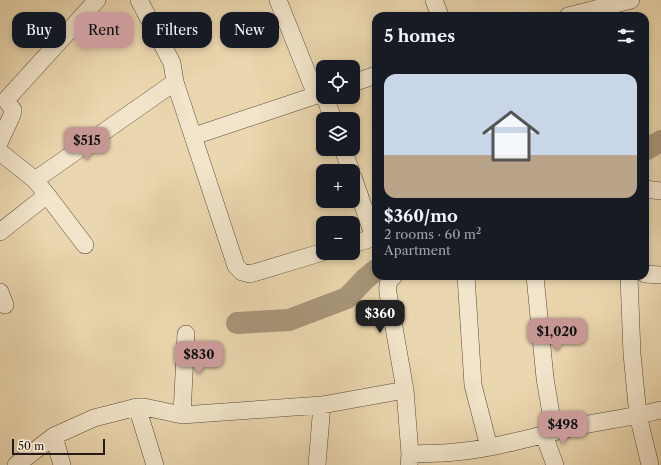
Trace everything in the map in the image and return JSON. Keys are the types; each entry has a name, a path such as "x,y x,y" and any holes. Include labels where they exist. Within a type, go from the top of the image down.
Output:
{"street":[{"path":"0,141 13,110 3,98 97,0"},
{"path":"139,0 162,41 172,63 175,82 236,266 242,272 250,274 316,254"},
{"path":"278,0 316,84"},
{"path":"434,0 438,12"},
{"path":"583,12 623,1"},
{"path":"360,81 372,76"},
{"path":"35,180 175,82"},
{"path":"194,136 316,97"},
{"path":"0,152 35,180 85,245"},
{"path":"649,190 661,191"},
{"path":"0,232 47,195"},
{"path":"360,196 372,229"},
{"path":"360,242 372,238"},
{"path":"649,274 661,276"},
{"path":"390,280 387,286 405,390 409,459 458,459 489,448 549,433 661,410"},
{"path":"466,280 473,385 489,448"},
{"path":"535,280 549,433 555,465"},
{"path":"629,280 632,354 638,415 650,465"},
{"path":"182,415 186,334"},
{"path":"16,465 54,436 94,418 137,407 144,407 182,415 322,405 405,390"},
{"path":"317,465 322,405"},
{"path":"137,407 154,465"},
{"path":"54,436 62,465"}],"waterway":[{"path":"649,148 661,141"},
{"path":"237,323 289,320 347,298 372,273"}]}
